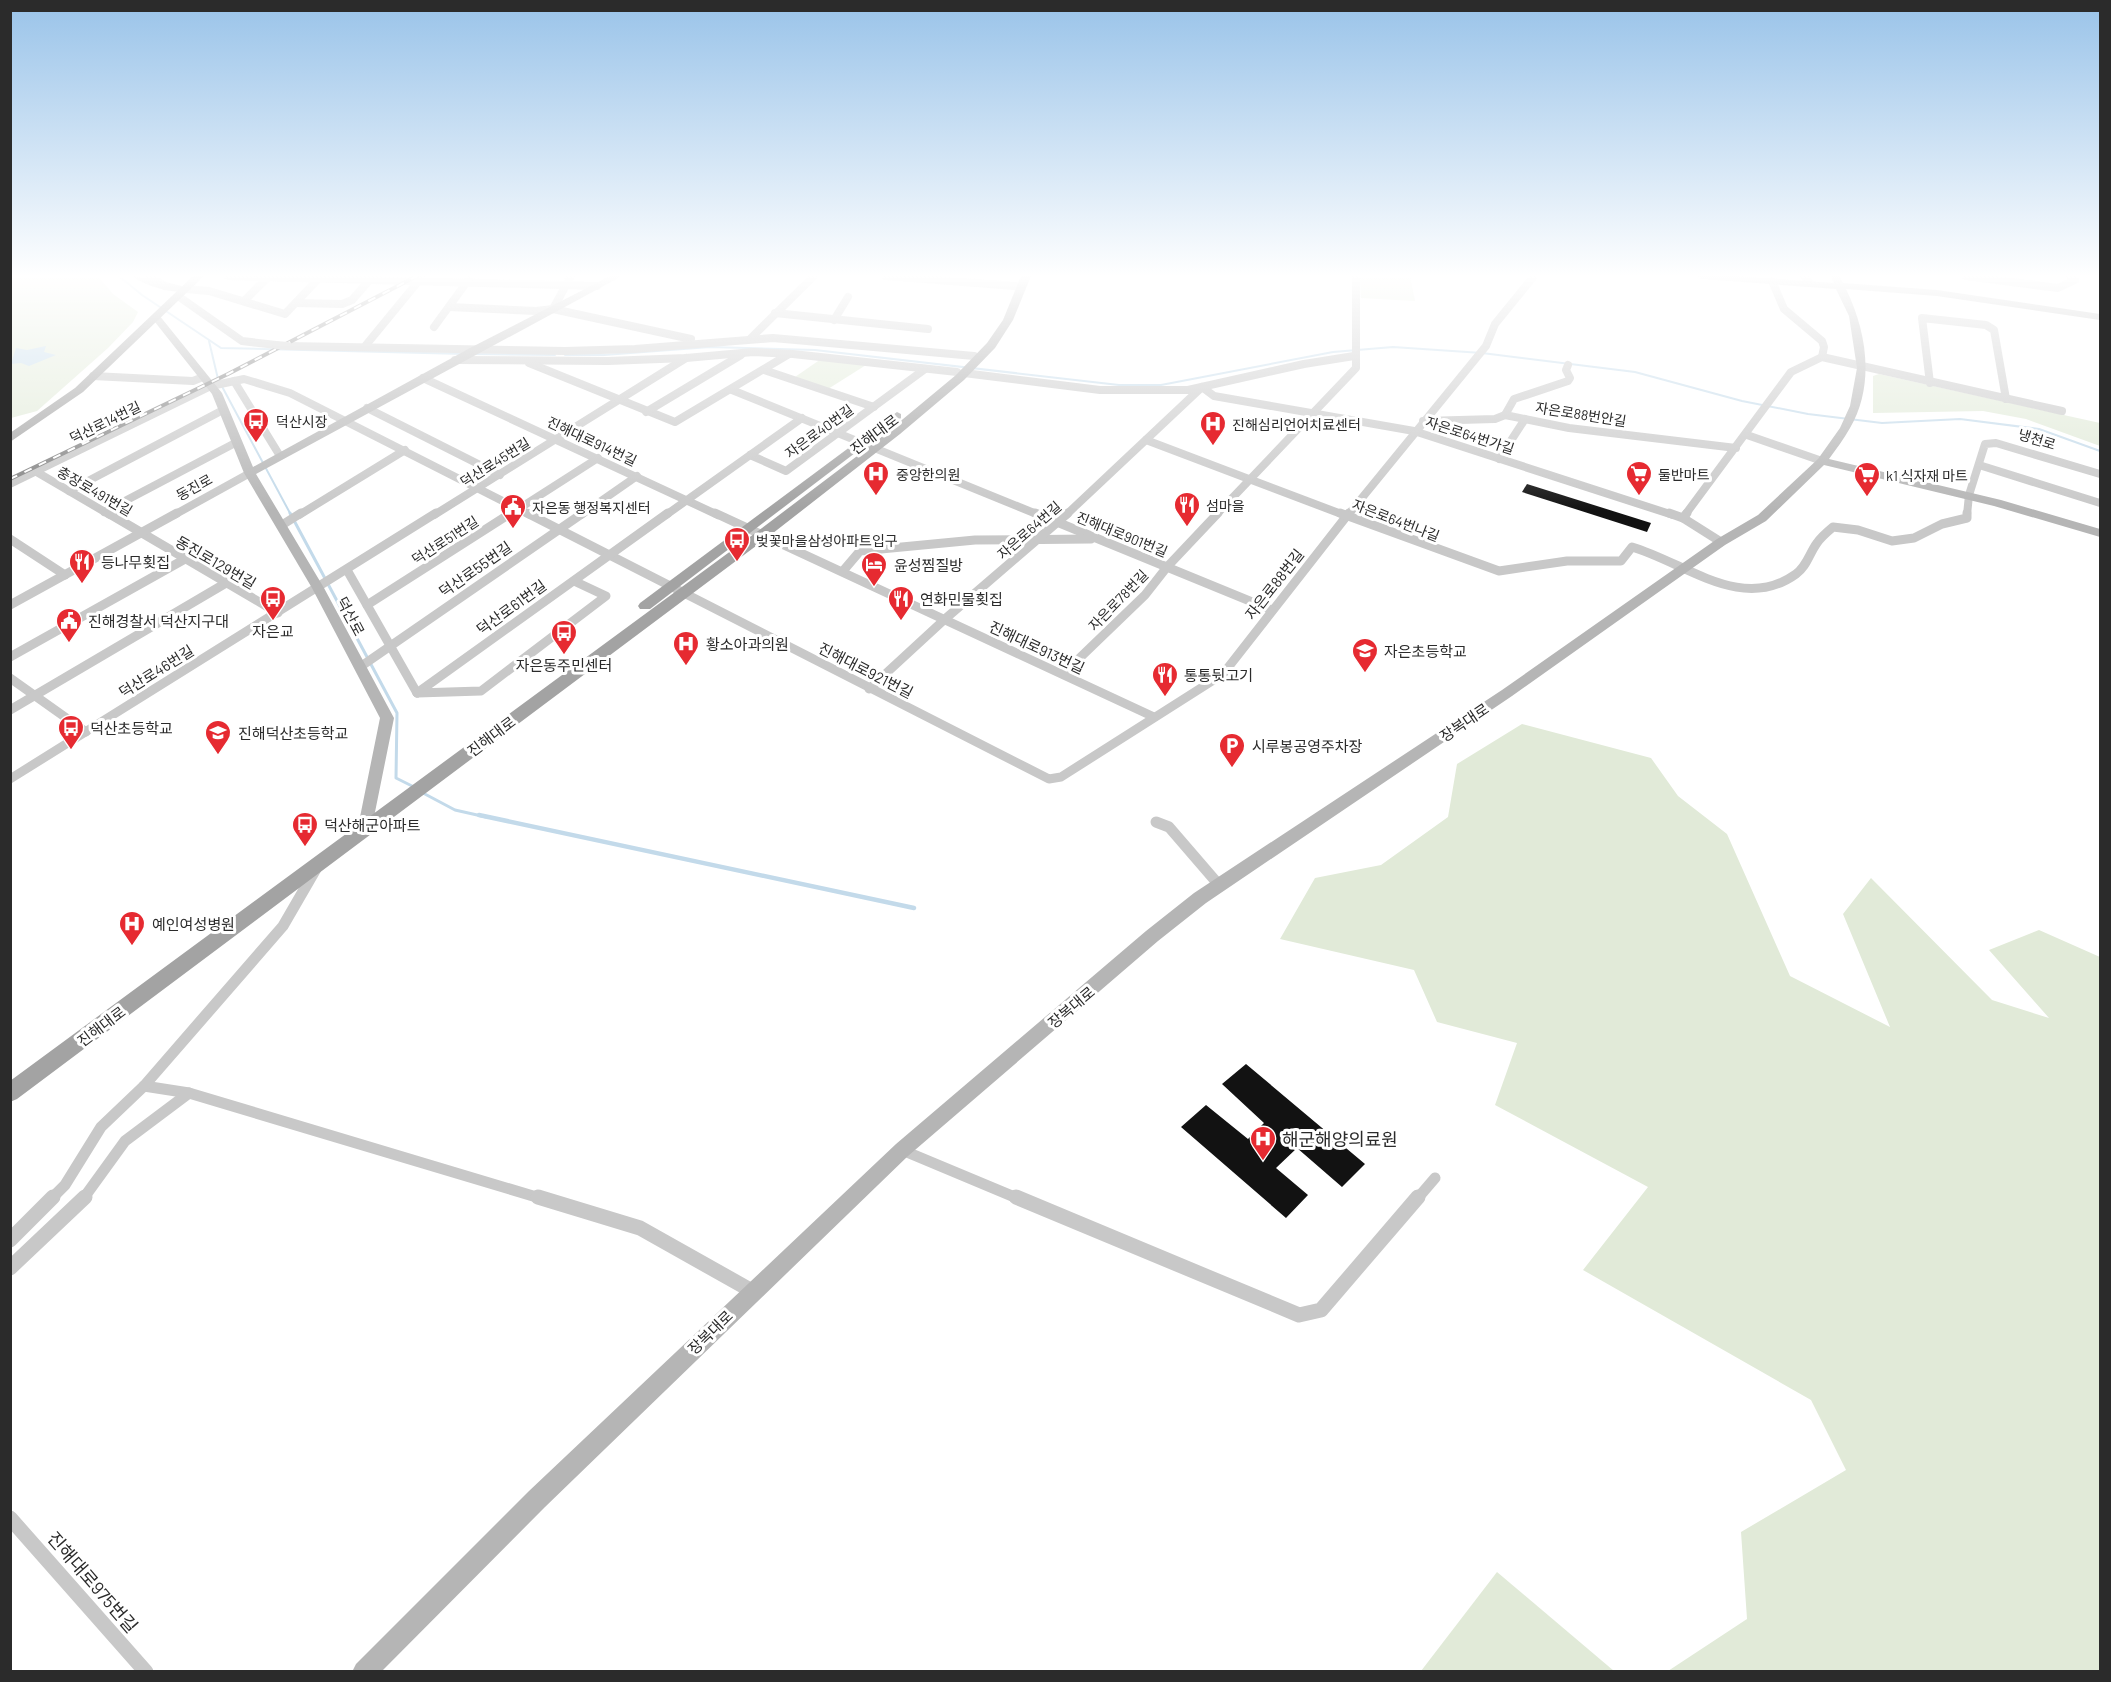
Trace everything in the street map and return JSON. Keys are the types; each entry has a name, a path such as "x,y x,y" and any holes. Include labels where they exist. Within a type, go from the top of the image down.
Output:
{"main road":[{"path":"10,439 55,409 116,354"},
{"name":"진해대로","path":"966,367 975,354"},
{"name":"진해대로","path":"10,1079 757,531 869,445 979,354"},
{"name":"진해대로","path":"10,1093 419,790 676,591"}],"street":[{"name":"덕산로","path":"186,354 207,381 224,410 250,473 318,588 387,718 367,817"},
{"name":"동진로","path":"10,605 466,354"},
{"path":"456,360 686,358 726,354"},
{"path":"646,412 741,354"},
{"path":"525,361 675,422 788,354"},
{"path":"793,354 925,369 966,367"},
{"path":"921,354 966,367 1100,390 1188,390 1304,364 1354,356"},
{"name":"자은로88번길","path":"1049,779 1061,777 1223,674 1414,431 1479,354"},
{"path":"1860,354 1862,368"},
{"path":"1927,354 1930,382"},
{"path":"1998,354 2006,399"},
{"name":"자은로78번길","path":"1063,674 1144,595 1167,567 1356,368 1354,356"},
{"path":"1683,518 1747,435 1791,372 1822,357 1862,368 2062,411"},
{"name":"덕산로45번길","path":"318,588 686,358"},
{"path":"1505,415 1514,399 1568,381 1570,378 1566,370 1568,365"},
{"name":"장복대로","path":"364,1671 537,1499 902,1150 1152,936 1219,885 1507,693 1721,542 1762,518 1822,461 1845,428 1855,406 1862,368"},
{"name":"자은로40번길","path":"750,455 786,471 925,369"},
{"path":"764,370 874,407"},
{"path":"93,376 207,381"},
{"name":"진해대로914번길","path":"423,378 757,531"},
{"name":"진해대로921번길","path":"207,381 244,379 290,393 341,422 405,450 676,591 1049,779"},
{"name":"덕산로14번길","path":"10,484 207,381"},
{"path":"234,381 280,456"},
{"name":"자은로64번가길","path":"1202,387 1214,396 1414,431 1683,518 1721,542"},
{"name":"자은로64번길","path":"869,689 945,619 1059,523 1202,387"},
{"name":"진해대로901번길","path":"732,390 1272,610"},
{"path":"367,408 500,475"},
{"path":"69,491 224,410"},
{"name":"자은로88번안길","path":"1423,421 1495,419 1505,415 1569,428 1736,448"},
{"name":"덕산로61번길","path":"417,693 802,418"},
{"path":"1499,459 1525,419"},
{"path":"1747,435 1822,461 1898,482 1969,495 2049,515 2100,533"},
{"name":"자은로64번나길","path":"1146,440 1499,571 1567,561 1621,561 1632,547 1683,568"},
{"path":"104,512 237,442"},
{"name":"냉천로","path":"1683,568 1724,585 1750,592 1773,585 1796,574 1812,557 1818,540 1833,527 1858,530 1892,541 1914,538 1942,524 1967,518 1969,495 1985,444 1995,442 2100,474"},
{"path":"282,525 405,450"},
{"name":"덕산로51번길","path":"367,605 597,458"},
{"path":"1979,465 2100,503"},
{"name":"충장로491번길","path":"35,471 141,533"},
{"name":"덕산로55번길","path":"360,667 637,476"},
{"name":"진해대로913번길","path":"757,531 1154,717"},
{"name":"동진로129번길","path":"141,533 278,613"},
{"path":"843,571 860,551 932,542 1044,536 1100,539"},
{"path":"10,539 65,575"},
{"path":"10,657 184,559"},
{"path":"347,570 417,693 481,691 606,596 574,581"},
{"path":"10,710 226,583"},
{"name":"덕산로46번길","path":"10,779 318,588"},
{"path":"10,678 86,732"},
{"path":"1156,822 1169,826 1219,885"},
{"path":"10,1240 64,1185 101,1127 144,1086 283,926 318,865"},
{"path":"144,1086 189,1093 640,1228 753,1291"},
{"path":"10,1268 57,1226 88,1194 125,1141 189,1093"},
{"path":"902,1150 1299,1315 1321,1310 1435,1178"},
{"name":"진해대로975번길","path":"10,1518 147,1671"}],"green space":[{"path":"11,354 101,354 37,411 11,418"},
{"path":"821,359 866,365 828,389 795,377"},
{"path":"1879,374 2100,423 2100,446 2026,419 1983,411 1873,413 1873,376"},
{"path":"1522,724 1651,758 1678,796 1727,834 1790,976 1890,1027 1843,914 1871,878 1992,1000 2049,1018 1989,950 2039,930 2100,957 2100,1671 1668,1671 1747,1619 1741,1532 1846,1470 1811,1400 1583,1270 1648,1187 1495,1105 1517,1043 1437,1022 1414,970 1280,939 1315,878 1381,865 1448,817 1457,764"},
{"path":"1497,1572 1614,1671 1421,1671"}],"water":[{"path":"14,354 56,355 29,366 21,363 11,364"}],"building":[{"path":"1527,484 1651,523 1647,532 1522,492"},
{"path":"1246,1064 1365,1164 1342,1187 1297,1148 1276,1168 1308,1195 1286,1218 1181,1127 1206,1105 1248,1139 1264,1123 1222,1084"}],"waterway":[{"path":"212,354 218,379 291,515"},
{"path":"514,354 555,355"},
{"path":"565,355 611,354"},
{"path":"854,354 1119,385 1161,385 1320,354"},
{"path":"1494,354 1635,372 1742,401 1808,414 1882,423 1960,419 2039,429 2100,451"},
{"path":"290,513 397,713 396,778 414,787"},
{"path":"423,793 455,810 486,817"},
{"path":"479,815 914,908"}],"railway":[{"path":"10,479 266,354"}],"place":[{"name":"덕산시장","path":"256,444"},
{"name":"진해심리언어치료센터","path":"1213,447"},
{"name":"중앙한의원","path":"876,497"},
{"name":"둘반마트","path":"1639,497"},
{"name":"k1 식자재 마트","path":"1867,498"},
{"name":"섬마을","path":"1187,528"},
{"name":"자은동 행정복지센터","path":"513,530"},
{"name":"벚꽃마을삼성아파트입구","path":"737,563"},
{"name":"등나무횟집","path":"82,585"},
{"name":"윤성찜질방","path":"874,588"},
{"name":"자은교","path":"273,622"},
{"name":"연화민물횟집","path":"901,622"},
{"name":"진해경찰서 덕산지구대","path":"69,644"},
{"name":"자은동주민센터","path":"564,656"},
{"name":"황소아과의원","path":"686,667"},
{"name":"자은초등학교","path":"1365,674"},
{"name":"통통뒷고기","path":"1165,698"},
{"name":"덕산초등학교","path":"71,751"},
{"name":"진해덕산초등학교","path":"218,756"},
{"name":"시루봉공영주차장","path":"1232,769"},
{"name":"덕산해군아파트","path":"305,848"},
{"name":"예인여성병원","path":"132,947"},
{"name":"해군해양의료원","path":"1263,1162"}]}
